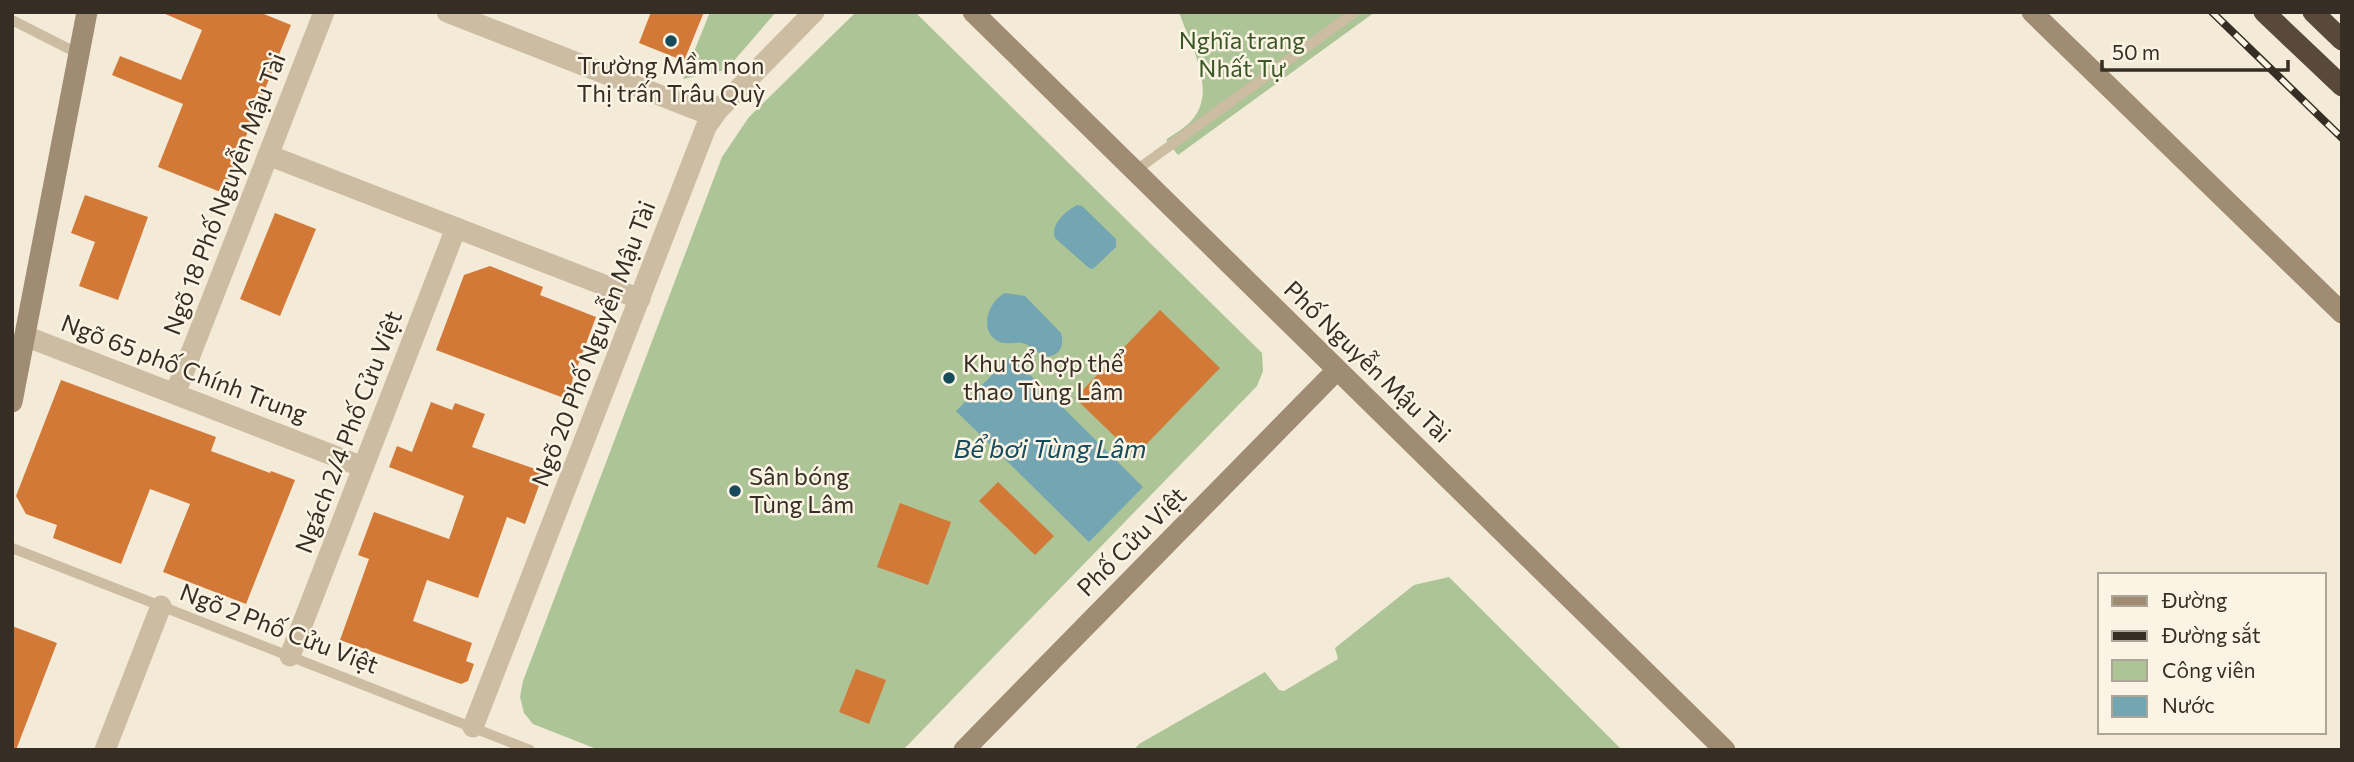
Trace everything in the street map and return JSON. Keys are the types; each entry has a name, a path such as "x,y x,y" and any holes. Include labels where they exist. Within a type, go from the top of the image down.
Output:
{"highway":[{"path":"2264,12 2342,86"},
{"path":"2313,12 2342,40"}],"street":[{"path":"12,402 19,336 88,12"},
{"name":"Ngõ 18 Phố Nguyễn Mậu Tài","path":"175,394 324,12"},
{"path":"447,12 713,116"},
{"name":"Ngõ 20 Phố Nguyễn Mậu Tài","path":"473,727 706,127 713,116 814,12"},
{"name":"Phố Nguyễn Mậu Tài","path":"973,12 1724,750"},
{"path":"2032,12 2342,313"},
{"path":"268,155 640,299"},
{"name":"Ngách 2/4 Phố Cửu Việt","path":"290,656 456,228"},
{"name":"Ngõ 65 phố Chính Trung","path":"19,336 363,467"},
{"name":"Phố Cửu Việt","path":"964,750 1337,370"},
{"path":"105,750 161,606"}],"lane":[{"path":"1135,171 1355,12"},
{"path":"12,20 79,54"},
{"name":"Ngõ 2 Phố Cửu Việt","path":"12,548 530,750"}],"green space":[{"path":"710,12 776,12 726,70 683,79"},
{"name":"Khu tổ hợp thể thao Tùng Lâm","path":"856,12 917,14 1262,353 1263,371 1257,386 903,750 599,750 533,724 524,713 520,697 523,681 722,157 749,117"},
{"name":"Nghĩa trang Nhất Tự","path":"1179,12 1375,12 1178,155 1166,140 1192,120 1201,104 1203,92 1199,64"},
{"path":"1449,577 1622,750 1134,750 1139,744 1265,672 1279,690 1284,691 1338,659 1335,648 1414,585"}],"water":[{"path":"1077,205 1082,206 1116,239 1116,247 1093,269 1055,238 1057,223"},
{"path":"1005,293 1025,296 1061,333 1062,344 1057,353 1047,356 1027,344 1003,343 993,338 987,325 990,310"},
{"name":"Bể bơi Tùng Lâm","path":"1011,356 1143,487 1089,542 956,411"}],"building":[{"path":"161,12 259,12 291,25 223,193 158,167 183,104 112,75 120,56 181,80 202,30"},
{"path":"651,12 704,12 684,61 639,43"},
{"path":"85,195 148,217 118,300 79,286 95,242 71,233"},
{"path":"275,213 316,229 280,316 240,299"},
{"path":"490,266 543,287 540,295 596,317 572,381 576,383 569,400 436,350 464,275"},
{"path":"1160,310 1220,368 1135,456 1075,398"},
{"path":"61,380 216,437 211,451 295,480 246,604 163,572 190,504 150,489 121,564 53,538 57,525 26,514 16,496"},
{"path":"431,402 452,410 455,403 485,414 472,447 544,472 525,524 507,517 478,598 427,580 413,621 472,643 466,661 474,664 468,681 461,684 340,640 369,559 358,555 374,512 449,539 464,496 389,467 397,446 412,452"},
{"path":"998,482 1054,536 1035,555 979,501"},
{"path":"900,503 951,522 928,585 877,567"},
{"path":"12,626 57,643 16,750 12,750"},
{"path":"856,669 886,680 869,724 839,712"}],"railway":[{"path":"2212,12 2342,138"}],"place":[{"name":"Trường Mầm non Thị trấn Trâu Quỳ","path":"671,41"},
{"name":"Khu tổ hợp thể thao Tùng Lâm","path":"949,378"},
{"name":"Sân bóng Tùng Lâm","path":"735,491"}]}
